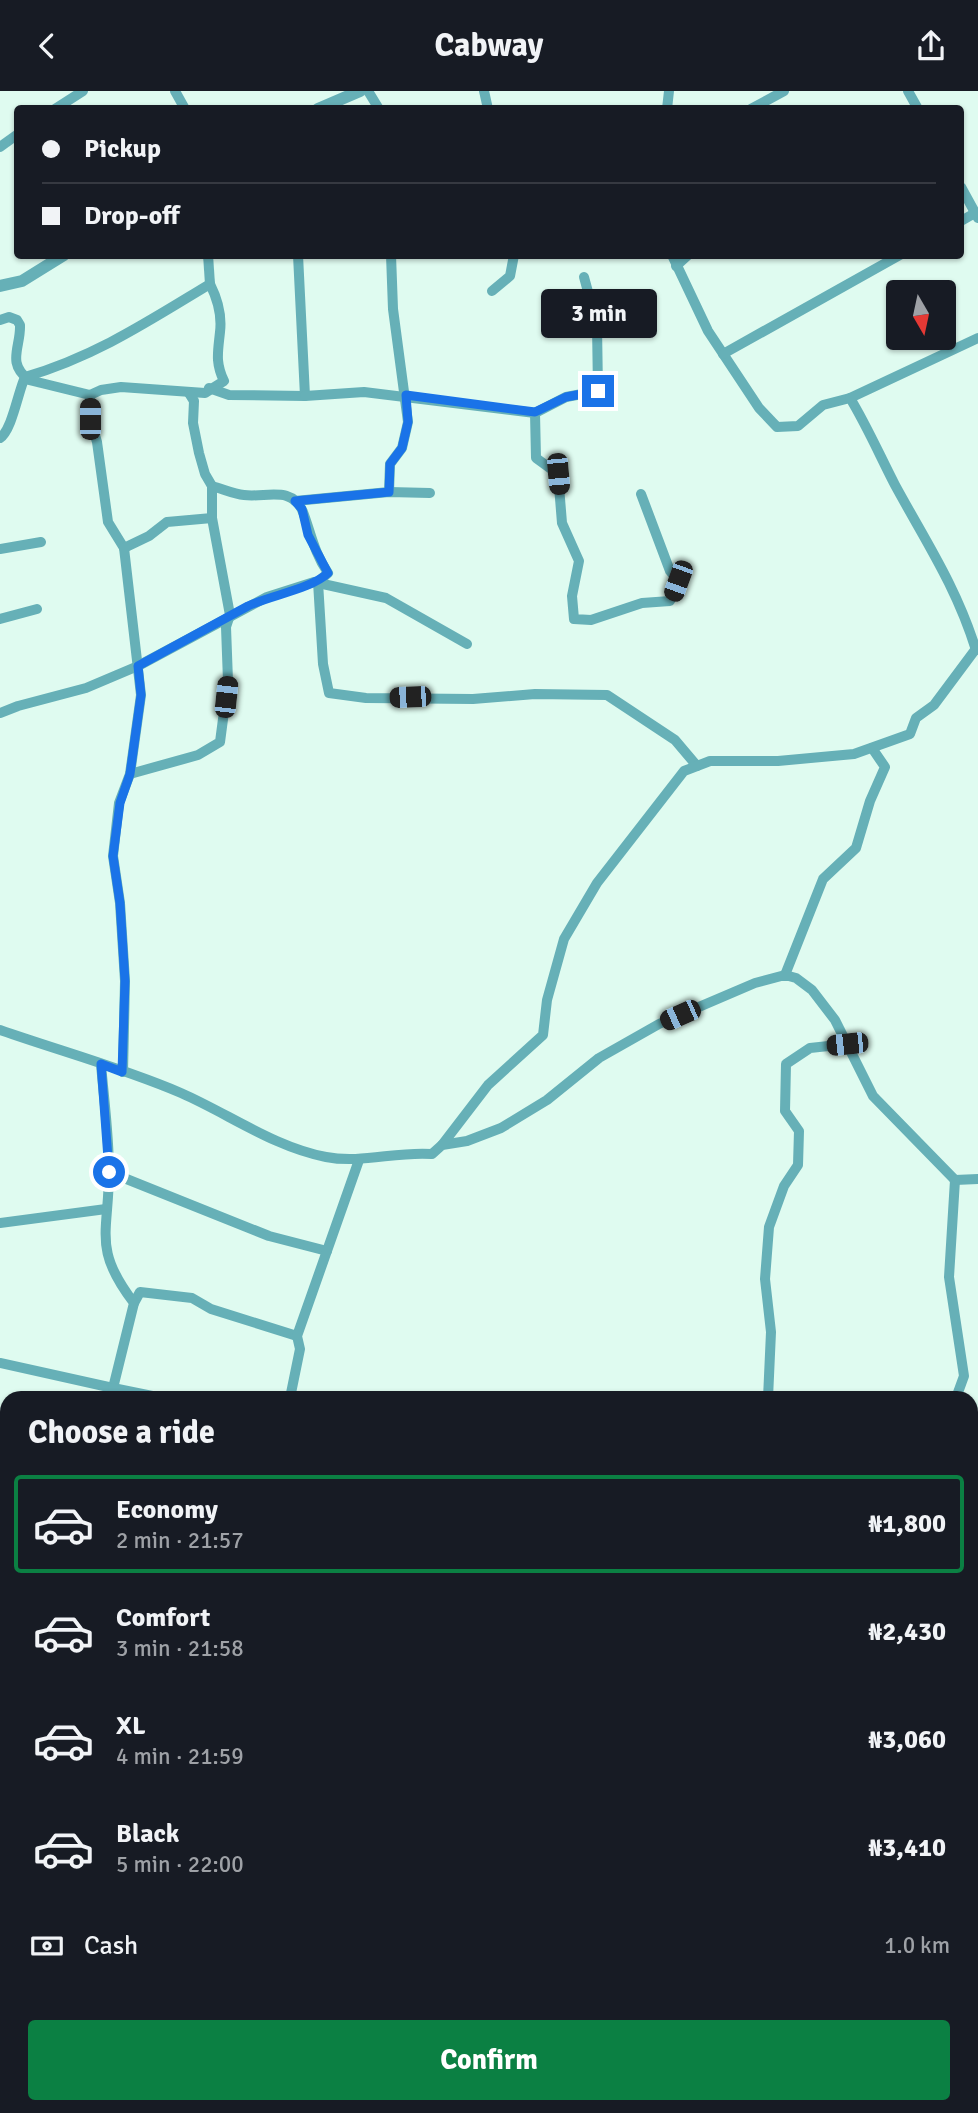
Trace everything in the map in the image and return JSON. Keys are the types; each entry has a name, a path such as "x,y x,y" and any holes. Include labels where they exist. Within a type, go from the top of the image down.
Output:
{"street":[{"path":"61,105 83,91"},
{"path":"323,105 337,94 360,91"},
{"path":"758,105 784,91"},
{"path":"964,192 977,216"},
{"path":"0,286 22,281 58,259"},
{"path":"0,320 9,317 17,320 20,325 14,357 17,367 25,377 90,395 121,387 205,393 224,381 217,367 215,352 221,330 219,301 210,283 208,259"},
{"path":"298,259 305,396"},
{"path":"389,492 390,464 402,448 408,422 393,309 391,259"},
{"path":"492,291 510,276 513,259"},
{"path":"673,259 708,331 759,408 777,427 798,426 823,405 850,398 978,338"},
{"path":"676,267 684,259"},
{"path":"723,354 893,259"},
{"path":"209,388 229,395 305,396 364,392 406,395 535,412 566,397 598,391 597,325 584,277"},
{"path":"25,377 112,344 210,283"},
{"path":"0,438 9,425 25,377"},
{"path":"130,774 198,755 220,742 228,681 226,627 230,615 212,518 212,486 205,474 199,453 193,423 194,401 189,393"},
{"path":"90,395 90,419 97,442 108,522 124,548 141,695 130,774 120,803 113,856 120,903 125,981 122,1072"},
{"path":"0,1030 180,1093 285,1146 327,1157 359,1160 414,1152 432,1154 488,1085 543,1035 547,1000 564,939 597,883 684,771 710,761 778,761 832,757 872,748 910,734 916,718 934,705 977,648 962,607 925,534 850,398"},
{"path":"535,412 536,458 558,474 562,523 579,561 572,596 574,619 591,620 642,603 670,601 678,581 670,571 641,494"},
{"path":"0,713 86,688 138,666 230,615 267,597 318,582 328,573 308,535 302,509 291,496 280,493 244,495 212,486"},
{"path":"295,501 389,492 430,493"},
{"path":"124,548 149,536 167,522 212,518"},
{"path":"0,549 41,542"},
{"path":"318,582 386,598 467,644"},
{"path":"318,582 323,664 329,693 366,698 473,699 535,694 607,695 675,740 697,766"},
{"path":"0,619 37,609"},
{"path":"785,975 801,942 823,879 856,848 870,801 885,767 872,748"},
{"path":"442,1145 467,1141 501,1128 547,1100 599,1058 659,1024 755,983 785,975 796,978 812,990 835,1020 873,1096 956,1180 978,1179"},
{"path":"768,1391 771,1332 765,1279 769,1227 784,1186 798,1165 799,1131 785,1111 786,1064 810,1048 847,1044"},
{"path":"101,1064 109,1172 105,1247 116,1279 134,1303"},
{"path":"291,1391 300,1349 297,1336 359,1160"},
{"path":"109,1172 269,1236 327,1251"},
{"path":"956,1180 949,1277 964,1376 959,1391"},
{"path":"0,1223 106,1209"},
{"path":"113,1388 134,1303 140,1293 192,1298 211,1309 297,1336"},
{"path":"0,1363 128,1391"}],"route":[{"path":"109,1172 101,1064 122,1072 125,981 120,903 113,856 120,803 130,774 141,695 138,666 248,606 267,597 318,582 328,573 308,535 302,509 295,501 389,492 390,464 402,448 408,422 406,395 535,412 566,397 598,391"}]}
